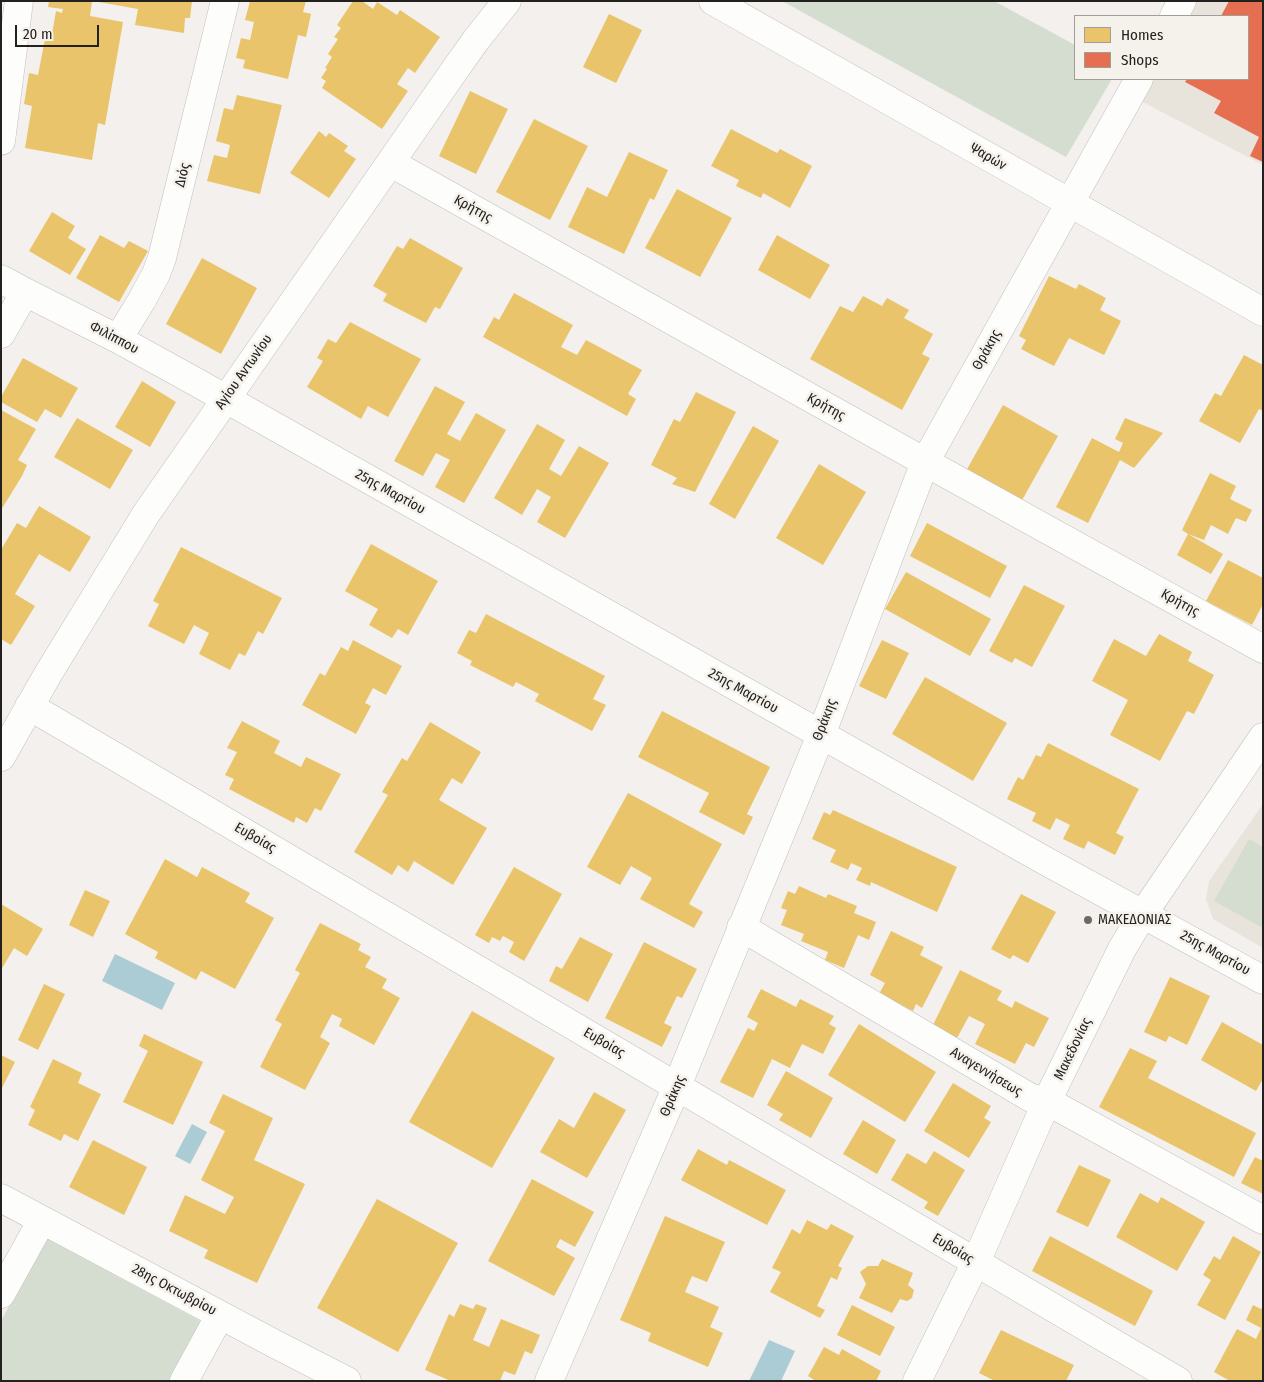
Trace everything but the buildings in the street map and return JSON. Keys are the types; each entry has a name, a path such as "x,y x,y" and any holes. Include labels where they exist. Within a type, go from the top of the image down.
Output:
{"street":[{"path":"1,141 19,1"},
{"name":"Διός","path":"118,339 142,300 162,258 225,1"},
{"name":"Αγίου Αντωνίου","path":"1,756 48,674 146,514 476,40 507,1"},
{"name":"Ψαρών","path":"713,1 1263,312"},
{"path":"1175,15 1182,1"},
{"name":"Θράκης","path":"549,1381 677,1086 820,735 925,462 1138,80"},
{"name":"Κρήτης","path":"391,162 925,462 1263,648"},
{"name":"Φιλίππου","path":"1,279 118,339 225,398"},
{"path":"1,334 25,292"},
{"name":"25ης Μαρτίου","path":"225,398 820,735 1263,980"},
{"name":"Ευβοίας","path":"29,706 1178,1381"},
{"name":"Μακεδονίας","path":"917,1381 976,1262 1048,1101 1122,949 1263,737"},
{"name":"Αναγεννήσεως","path":"741,927 1031,1098 1048,1101 1263,1220"},
{"name":"28ης Οκτωβρίου","path":"1,1198 347,1381"},
{"path":"1,1294 42,1220"},
{"path":"184,1381 220,1315"}],"shaded area":[{"path":"782,1 994,1 1074,44 1074,80 1111,80 1066,157"},
{"path":"1181,1 1263,1 1263,165 1141,101 1152,80 1249,80 1249,15 1187,15"},
{"path":"1263,804 1263,948 1213,919 1206,899 1209,881"},
{"path":"1249,839 1263,847 1263,928 1214,901"},
{"path":"45,1238 202,1322 170,1381 1,1381 1,1321"}],"water":[{"path":"115,954 175,983 162,1010 102,981"},
{"path":"192,1124 207,1132 190,1164 175,1156"},
{"path":"769,1340 795,1351 781,1381 749,1381"}],"place":[{"name":"ΜΑΚΕΔΟΝΙΑΣ","path":"1088,920"}]}
